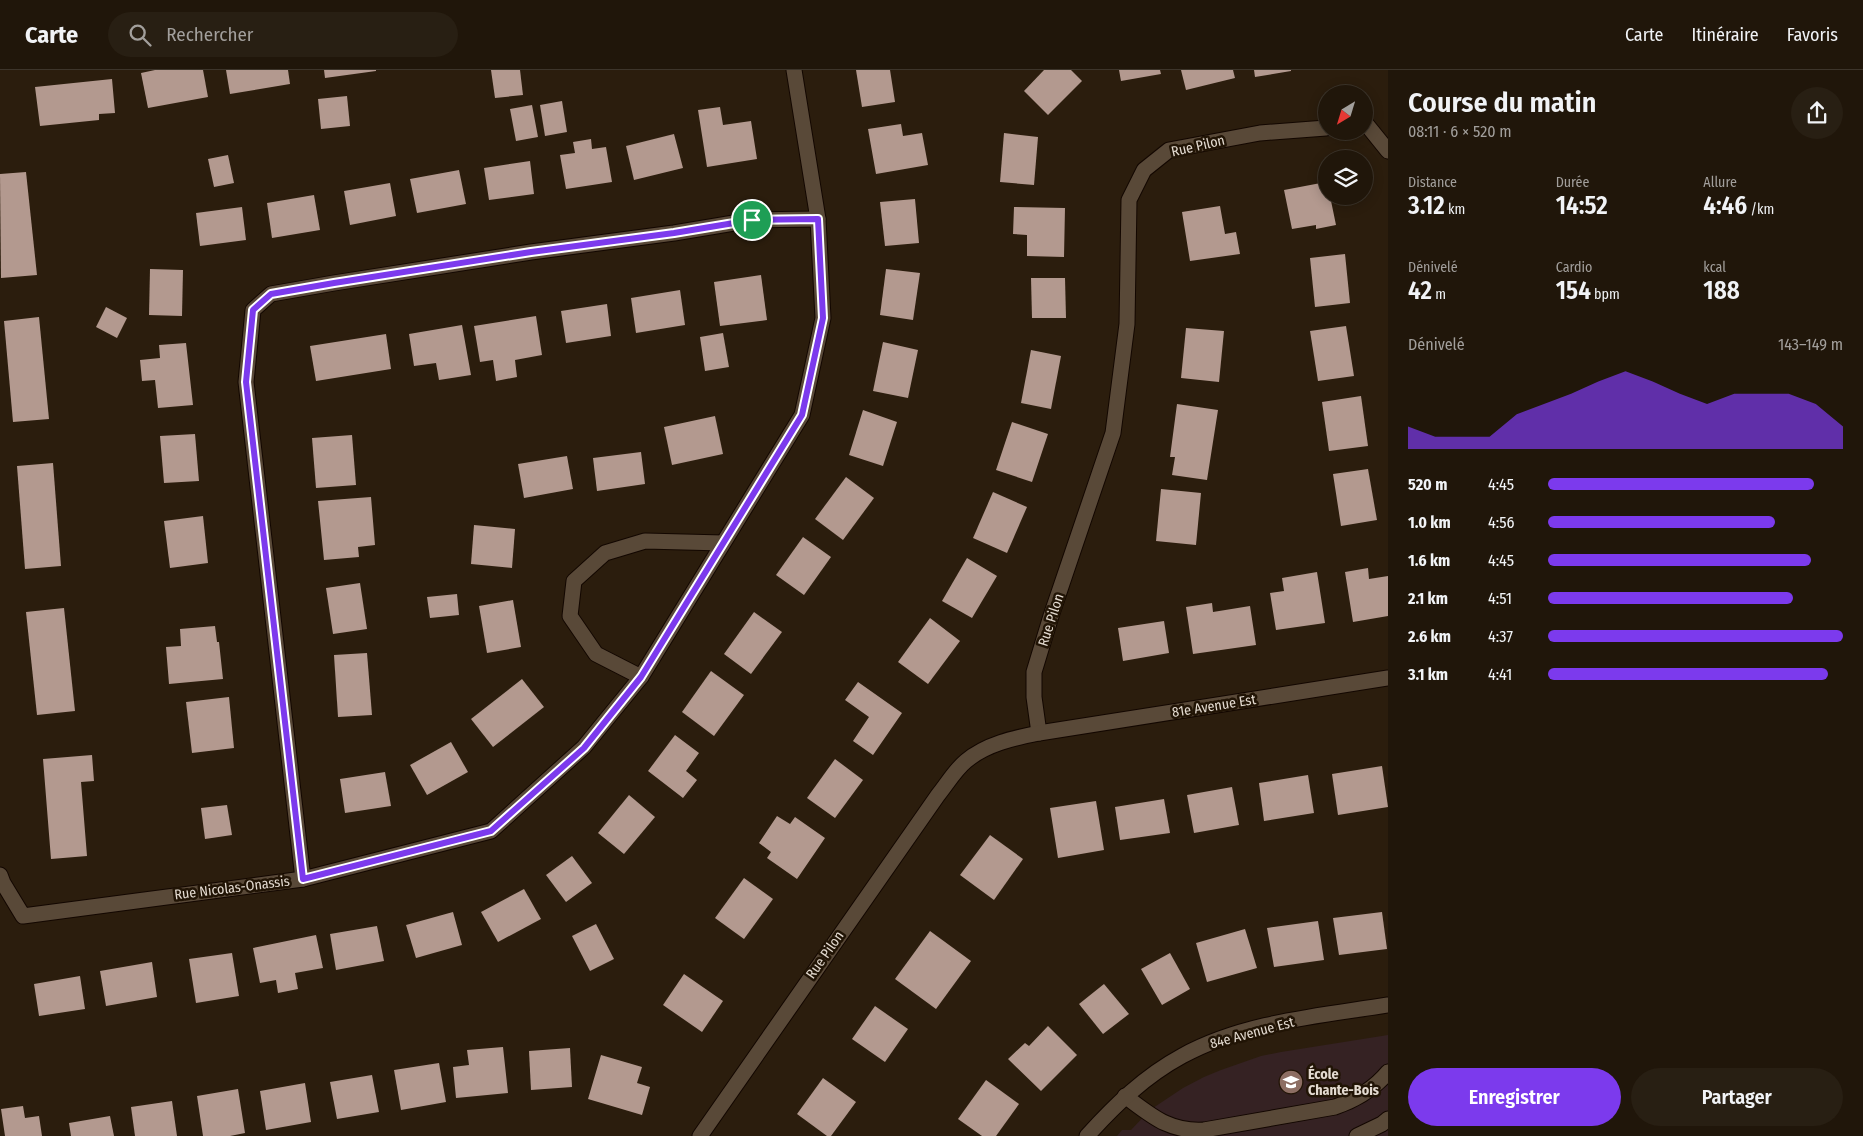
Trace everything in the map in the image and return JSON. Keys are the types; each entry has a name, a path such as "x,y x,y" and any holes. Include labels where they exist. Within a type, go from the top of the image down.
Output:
{"street":[{"name":"Rue Nicolas-Onassis","path":"0,874 3,883 23,916 303,879 491,831 584,748 641,677 802,415 823,318 818,219 794,70"},
{"name":"Rue Pilon","path":"700,1136 915,827 958,769 984,749 1039,733 1034,697 1034,672 1113,433 1127,324 1129,200 1144,170 1169,150 1260,133 1318,129"},
{"path":"1373,132 1388,151"},
{"path":"303,879 246,382 253,310 271,294 334,283 521,253 674,233 752,220 818,219"},
{"path":"641,677 596,654 570,616 574,581 605,553 645,541 723,543"},
{"name":"81e Avenue Est","path":"1039,733 1388,678"},
{"name":"84e Avenue Est","path":"1087,1136 1125,1096 1167,1065 1220,1039 1258,1028 1388,1005"},
{"path":"1125,1096 1171,1126 1179,1129 1197,1130 1335,1107 1347,1103 1370,1090 1388,1072"},
{"path":"1357,1136 1375,1128 1388,1119"}],"shaded area":[{"name":"École Chante-Bois","path":"1388,1035 1388,1136 1117,1136 1122,1130 1131,1130 1150,1110 1183,1088 1221,1070 1261,1056"}],"building":[{"path":"155,70 203,70 208,97 148,108 141,73"},
{"path":"226,70 288,70 290,84 230,94"},
{"path":"324,70 376,70 376,71 325,78"},
{"path":"491,70 520,70 523,95 495,98"},
{"path":"856,70 890,70 895,102 862,107"},
{"path":"1044,70 1071,70 1082,81 1048,115 1024,91"},
{"path":"1119,70 1160,70 1161,74 1121,81"},
{"path":"1181,70 1233,70 1235,78 1186,90"},
{"path":"1254,70 1291,70 1291,71 1255,77"},
{"path":"112,79 115,113 99,114 99,120 40,126 35,87"},
{"path":"347,96 350,126 321,129 318,99"},
{"path":"562,101 567,132 545,136 540,105"},
{"path":"532,105 538,137 516,141 510,109"},
{"path":"720,107 723,125 751,121 757,159 707,167 698,110"},
{"path":"901,124 903,136 922,133 928,165 876,174 868,129"},
{"path":"1004,133 1038,137 1034,185 1000,182"},
{"path":"674,134 683,168 634,180 626,146"},
{"path":"591,139 592,149 606,147 612,182 566,189 560,155 575,153 573,142"},
{"path":"228,155 234,183 214,187 208,159"},
{"path":"530,161 534,194 489,200 484,168"},
{"path":"459,170 466,204 417,213 410,179"},
{"path":"26,172 37,275 1,278 0,174"},
{"path":"390,183 396,216 350,225 344,191"},
{"path":"1318,184 1318,205 1332,205 1336,225 1316,229 1316,225 1292,229 1284,190"},
{"path":"314,195 320,230 272,238 267,203"},
{"path":"915,199 919,243 885,246 880,202"},
{"path":"1220,206 1225,234 1236,232 1240,254 1190,261 1182,212"},
{"path":"242,207 246,240 200,246 196,213"},
{"path":"1014,207 1065,208 1064,257 1027,256 1027,235 1013,234"},
{"path":"1345,254 1350,303 1315,307 1310,258"},
{"path":"150,269 183,270 182,316 149,315"},
{"path":"886,269 920,273 913,320 880,315"},
{"path":"761,275 767,320 720,326 714,282"},
{"path":"1031,278 1065,278 1066,318 1032,318"},
{"path":"680,290 685,325 636,333 631,298"},
{"path":"607,304 611,336 566,343 561,311"},
{"path":"106,307 127,318 117,338 96,327"},
{"path":"536,316 542,355 515,360 517,377 496,381 493,360 480,362 474,326"},
{"path":"39,317 49,419 13,422 4,321"},
{"path":"462,325 471,375 439,380 436,363 414,366 409,334"},
{"path":"1346,326 1354,376 1318,381 1310,331"},
{"path":"1186,328 1224,331 1219,382 1181,378"},
{"path":"723,333 729,367 705,371 700,337"},
{"path":"386,334 391,369 316,381 310,346"},
{"path":"883,342 918,350 908,398 873,391"},
{"path":"186,343 193,405 158,408 155,380 142,381 140,360 160,358 159,345"},
{"path":"1031,350 1061,356 1051,409 1021,403"},
{"path":"1361,396 1368,446 1329,451 1322,402"},
{"path":"1177,404 1218,410 1207,480 1172,475 1175,457 1170,457"},
{"path":"863,410 897,422 883,466 849,455"},
{"path":"715,416 723,454 672,465 664,427"},
{"path":"1012,422 1048,434 1032,482 996,470"},
{"path":"195,434 199,481 164,483 160,436"},
{"path":"352,435 356,485 316,488 312,438"},
{"path":"641,452 645,484 597,491 593,458"},
{"path":"567,456 573,489 524,498 518,464"},
{"path":"53,463 61,566 25,569 17,466"},
{"path":"1368,469 1377,520 1341,526 1333,474"},
{"path":"846,477 874,498 843,540 815,519"},
{"path":"1161,489 1201,493 1196,545 1156,541"},
{"path":"993,492 1027,507 1007,553 973,538"},
{"path":"371,497 375,545 358,547 359,557 324,560 318,501"},
{"path":"203,516 208,563 170,568 164,521"},
{"path":"474,525 515,529 512,568 471,564"},
{"path":"803,537 831,557 804,595 776,575"},
{"path":"967,558 997,576 972,618 942,601"},
{"path":"1368,568 1369,579 1388,576 1388,616 1353,622 1345,572"},
{"path":"1317,572 1325,623 1276,630 1270,593 1284,591 1282,578"},
{"path":"360,583 367,629 333,634 326,588"},
{"path":"457,594 459,615 430,618 427,597"},
{"path":"513,600 521,647 487,653 479,606"},
{"path":"1212,603 1213,612 1250,606 1256,645 1193,654 1186,607"},
{"path":"64,608 75,711 37,715 26,612"},
{"path":"754,612 782,632 751,674 724,654"},
{"path":"930,618 960,641 928,684 898,662"},
{"path":"1164,621 1169,653 1123,661 1118,628"},
{"path":"215,626 217,642 219,642 223,679 169,684 166,647 181,646 180,629"},
{"path":"367,653 372,715 338,717 334,655"},
{"path":"711,671 744,695 714,736 682,712"},
{"path":"522,679 544,707 493,747 471,719"},
{"path":"858,682 902,713 873,755 853,741 869,717 845,700"},
{"path":"229,697 234,748 192,753 186,702"},
{"path":"675,735 699,753 686,771 697,780 683,798 648,771"},
{"path":"451,742 468,772 427,795 410,765"},
{"path":"92,755 94,781 81,782 87,856 51,859 43,759"},
{"path":"835,759 863,780 835,818 807,798"},
{"path":"1382,766 1388,807 1338,815 1332,774"},
{"path":"385,772 391,806 345,813 340,779"},
{"path":"1308,775 1314,813 1264,821 1259,783"},
{"path":"1232,787 1239,825 1194,833 1187,795"},
{"path":"629,795 655,817 624,854 598,833"},
{"path":"1164,799 1170,833 1120,840 1115,807"},
{"path":"1096,801 1104,850 1058,858 1050,808"},
{"path":"227,805 232,835 205,839 201,808"},
{"path":"777,816 790,824 795,817 825,838 797,879 767,858 771,852 759,843"},
{"path":"990,835 1023,859 994,900 960,875"},
{"path":"572,856 592,883 566,902 546,875"},
{"path":"744,878 773,899 744,939 715,918"},
{"path":"524,889 541,919 498,942 481,912"},
{"path":"453,912 462,945 416,958 406,925"},
{"path":"1382,912 1387,949 1339,955 1333,918"},
{"path":"1318,921 1324,960 1274,967 1267,928"},
{"path":"596,924 614,959 590,971 572,936"},
{"path":"377,926 384,961 336,970 330,934"},
{"path":"1245,929 1257,968 1207,982 1196,943"},
{"path":"930,931 971,961 936,1009 895,979"},
{"path":"316,935 323,968 295,973 298,989 278,993 276,980 260,983 253,948"},
{"path":"232,953 239,996 196,1003 189,959"},
{"path":"1170,953 1190,989 1162,1005 1141,969"},
{"path":"152,962 157,997 106,1006 100,971"},
{"path":"684,974 723,1001 702,1032 663,1005"},
{"path":"80,976 85,1009 39,1016 34,984"},
{"path":"1104,984 1129,1014 1103,1034 1079,1004"},
{"path":"875,1006 908,1029 885,1062 852,1039"},
{"path":"1048,1026 1077,1055 1041,1091 1008,1059 1025,1043 1029,1046"},
{"path":"503,1047 508,1093 456,1098 453,1067 469,1065 467,1050"},
{"path":"570,1048 572,1087 531,1090 529,1051"},
{"path":"601,1055 642,1067 637,1083 650,1087 642,1115 588,1099"},
{"path":"439,1063 446,1102 401,1110 394,1070"},
{"path":"372,1075 379,1112 337,1119 330,1082"},
{"path":"823,1078 856,1102 831,1136 827,1136 797,1114"},
{"path":"986,1080 1019,1104 996,1136 982,1136 958,1119"},
{"path":"305,1083 311,1122 266,1130 260,1091"},
{"path":"238,1089 245,1133 230,1136 203,1136 197,1096"},
{"path":"172,1101 177,1136 135,1136 131,1107"},
{"path":"23,1106 25,1118 39,1116 42,1136 5,1136 1,1109"},
{"path":"110,1116 114,1136 71,1136 69,1123"}],"place":[{"name":"École Chante-Bois","path":"1291,1082"}],"route":[{"path":"818,219 823,318 802,415 641,677 584,748 491,831 303,879 246,382 253,310 271,294 531,252 674,233 752,220 818,219"}]}
